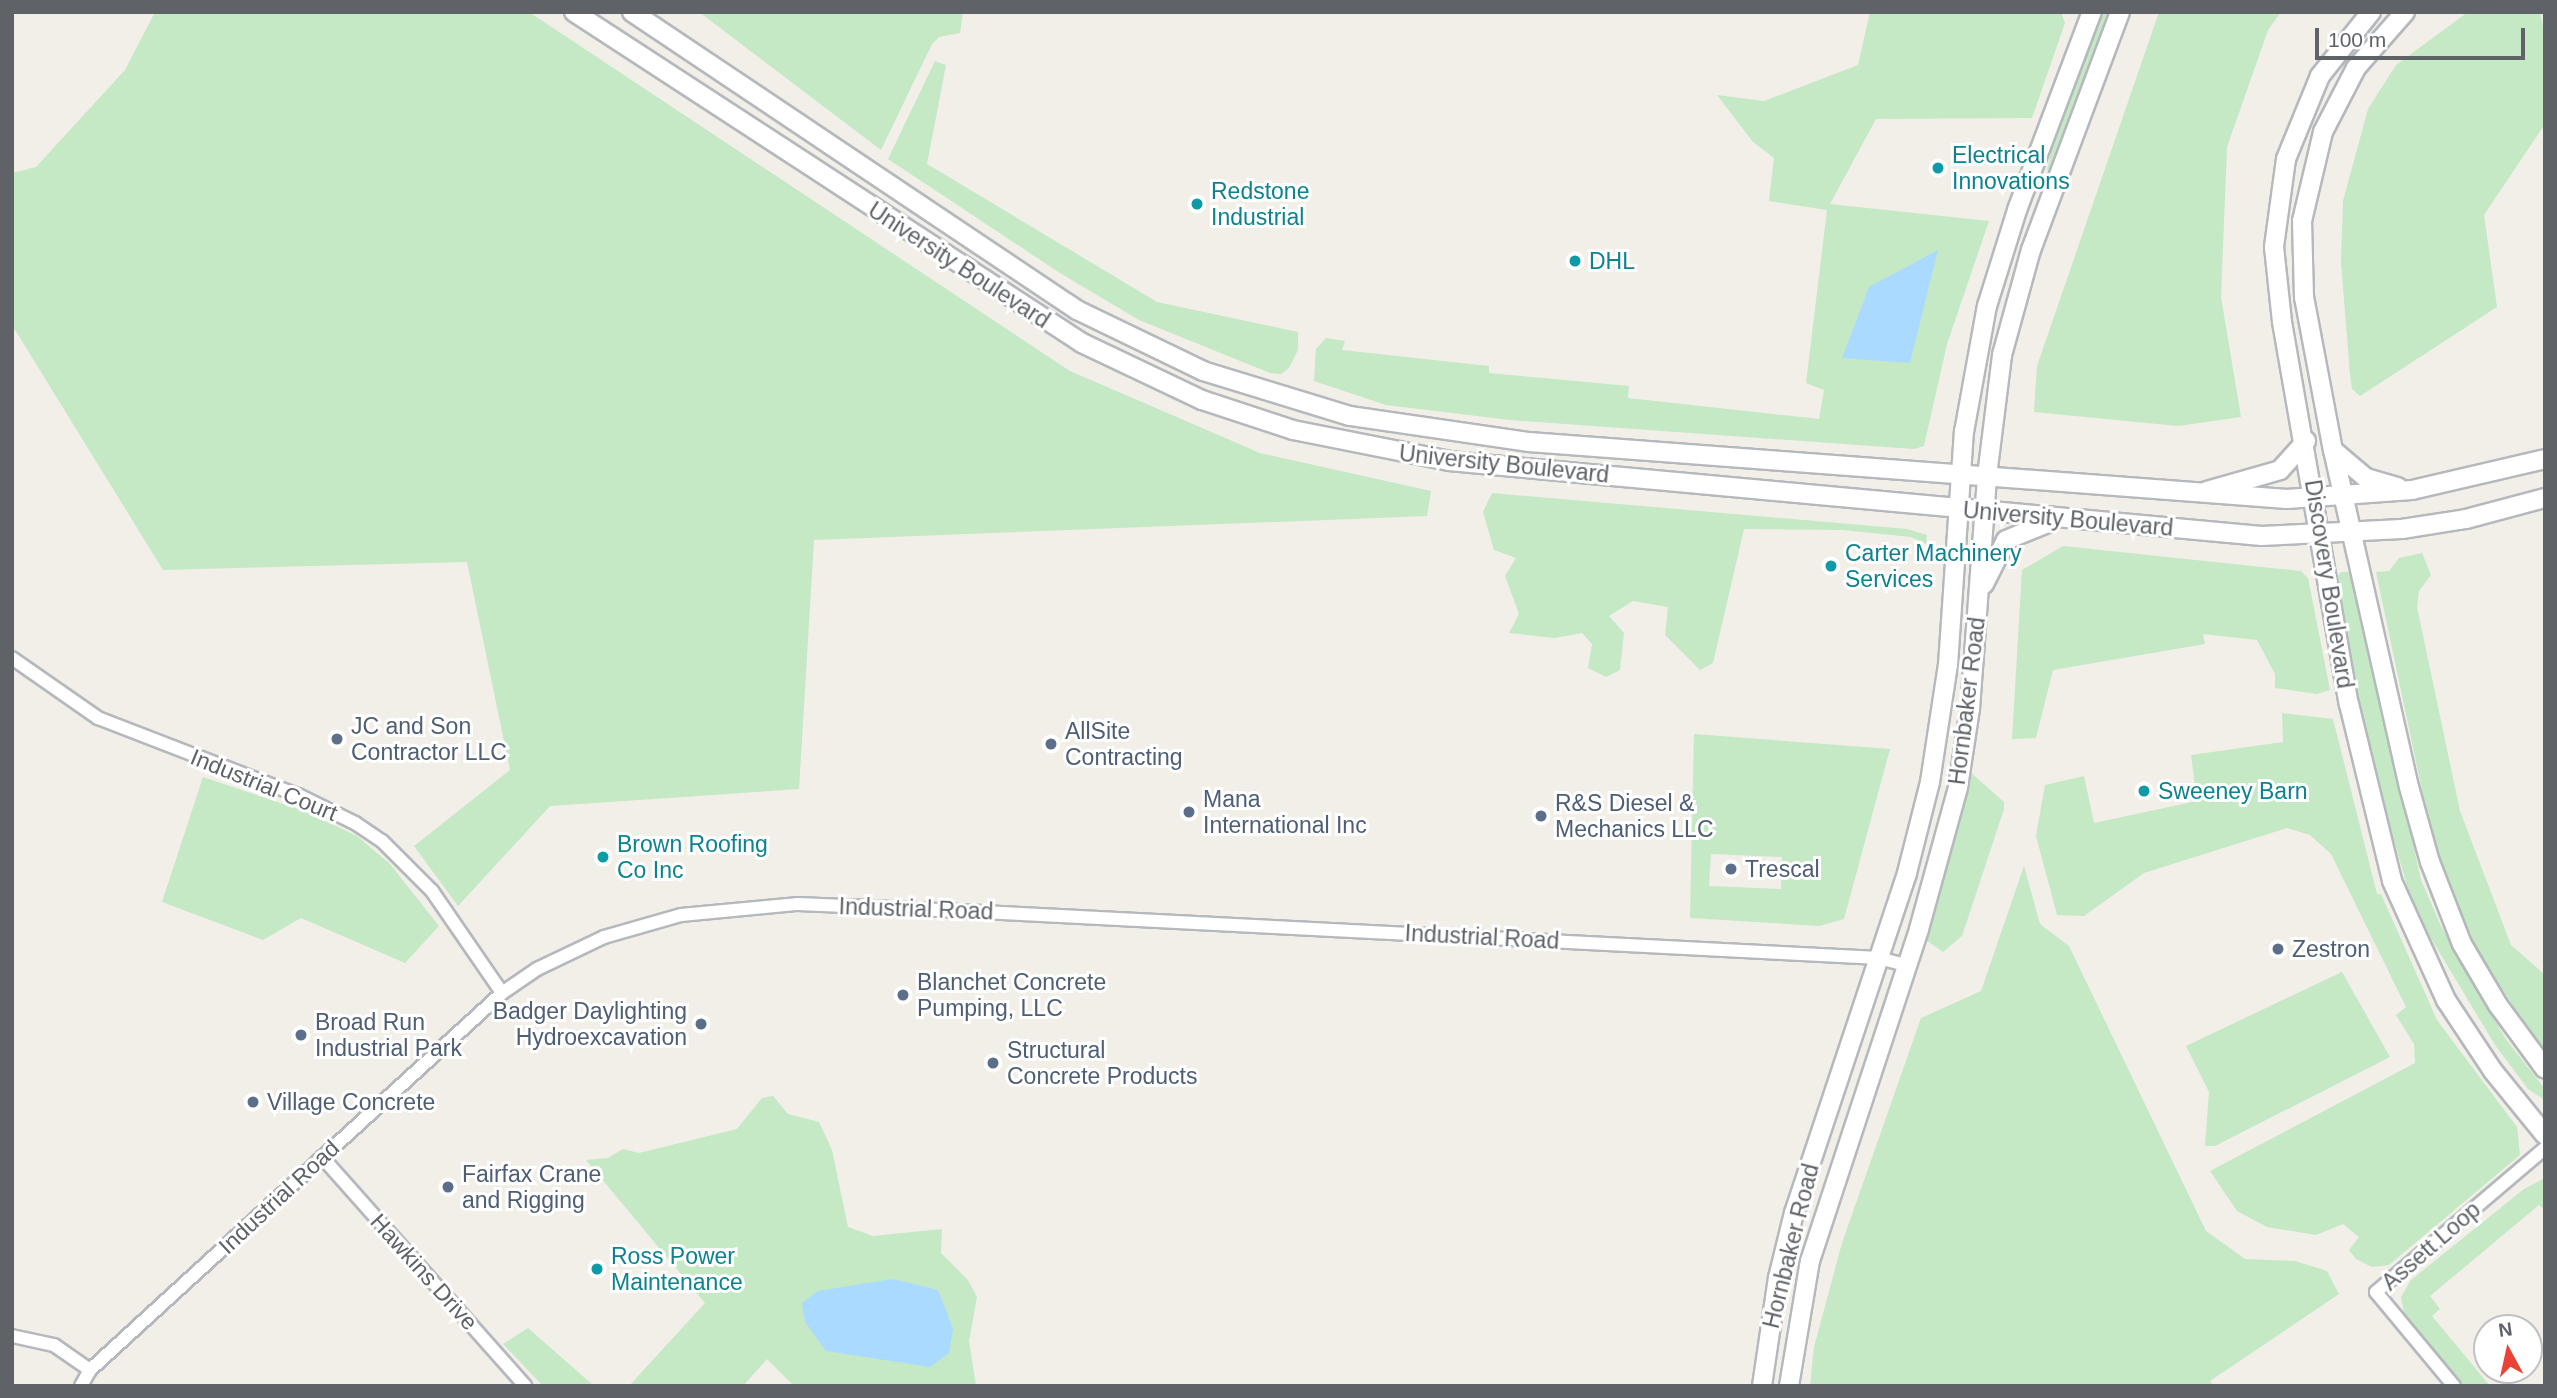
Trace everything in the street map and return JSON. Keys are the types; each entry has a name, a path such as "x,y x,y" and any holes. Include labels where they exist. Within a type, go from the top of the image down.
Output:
{"main road":[{"name":"University Boulevard","path":"574,12 1040,318 1129,369 1202,400 1293,430 1449,461 2236,534 2353,534 2466,519 2545,498"},
{"name":"University Boulevard","path":"632,12 1077,310 1203,371 1350,416 1435,432 1959,475 2313,499 2412,490 2545,459"},
{"name":"Hornbaker Road","path":"1762,1386 1778,1278 1794,1213 1919,833 1942,716 1959,475 1987,306 2017,209 2092,12"},
{"name":"Hornbaker Road","path":"1789,1386 1810,1261 1905,965 1958,787 1979,597 1987,476 2002,355 2021,284 2120,12"},
{"name":"Discovery Boulevard","path":"2371,12 2335,52 2304,110 2286,159 2274,247 2282,322 2306,441 2318,536 2348,704 2406,919 2469,1037 2545,1135"},
{"name":"Discovery Boulevard","path":"2405,12 2356,68 2328,121 2308,180 2301,238 2304,297 2333,450 2409,787 2445,905 2498,1005 2545,1069"},
{"path":"2304,110 2328,121"},
{"path":"2200,493 2280,470 2306,441"},
{"path":"2333,450 2366,478 2412,490"},
{"path":"1979,597 2006,540 2061,519"}],"street":[{"name":"Industrial Court","path":"12,658 97,718 298,795 355,823 382,841 432,891 502,993"},
{"name":"Industrial Road","path":"81,1386 90,1370 502,993 570,952 647,923 713,910 799,904 1879,958 1905,965"},
{"name":"Assett Loop","path":"2454,1386 2376,1292 2545,1148"},
{"name":"Hawkins Drive","path":"322,1157 526,1386"},
{"path":"12,1336 54,1345 90,1370 90,1386"}],"green space":[{"path":"155,12 529,12 1070,371 1260,453 1431,491 1427,516 814,540 799,789 550,806 458,906 414,846 510,770 467,562 163,570 12,325 12,173 36,167 125,70"},
{"path":"699,12 963,12 960,33 939,37 932,44 881,150"},
{"path":"1870,12 2061,12 2065,23 2032,118 1876,119 1830,204 1989,221 1947,344 1924,446 1914,449 1510,420 1386,405 1314,381 1316,349 1326,338 1345,341 1342,350 1489,366 1489,373 1629,386 1628,398 1819,419 1824,390 1806,383 1827,210 1769,201 1774,158 1753,142 1717,95 1764,101 1858,65"},
{"path":"2100,12 2112,12 2050,172 2047,170 2055,134"},
{"path":"2159,12 2281,12 2268,30 2227,147 2221,297 2241,417 2178,426 2034,412 2037,366"},
{"path":"2468,12 2540,12 2545,37 2545,124 2484,215 2497,307 2360,396 2352,389 2350,375 2341,262 2343,201 2368,109 2396,65"},
{"path":"935,61 946,65 927,164 1157,302 1298,332 1298,350 1289,368 1281,374 1270,373 1139,320 1060,273 888,159"},
{"path":"1492,493 1907,529 1927,535 1926,544 1911,537 1843,530 1744,529 1713,663 1700,670 1665,635 1668,607 1633,601 1609,616 1624,633 1620,670 1606,677 1588,668 1592,644 1582,633 1555,638 1509,633 1519,614 1505,576 1516,558 1494,550 1483,512"},
{"path":"2063,546 2301,571 2308,578 2330,690 2317,694 2275,688 2275,674 2257,640 2203,634 2205,644 2053,670 2036,738 2012,739 2022,570"},
{"path":"2422,553 2431,575 2419,591 2417,607 2460,811 2511,945 2545,975 2545,1055 2473,944 2435,852 2376,572 2389,571 2399,558"},
{"path":"2341,572 2351,572 2355,579 2421,880 2441,926 2505,1038 2545,1089 2545,1100 2528,1089 2495,1045 2429,935 2407,886 2373,767 2335,580"},
{"path":"2282,713 2333,719 2377,894 2381,894 2437,1020 2517,1127 2520,1155 2389,1265 2372,1267 2356,1259 2349,1250 2359,1237 2343,1224 2316,1235 2267,1227 2237,1211 2210,1171 2415,1063 2414,1044 2396,1015 2406,1007 2331,854 2310,835 2287,828 2144,873 2084,916 2057,915 2036,836 2045,785 2084,776 2094,823 2197,801 2191,755 2283,742"},
{"path":"1694,734 1890,749 1844,919 1819,926 1690,918","holes":["1711,854 1782,857 1781,889 1709,886"]},
{"path":"1970,772 2004,802 2004,809 1962,936 1943,952 1927,941"},
{"path":"203,777 304,811 357,836 390,864 439,926 405,963 301,918 263,940 162,902"},
{"path":"2024,866 2040,924 2069,946 2206,1231 2245,1259 2295,1261 2327,1271 2339,1294 2210,1381 2213,1386 1810,1386 1814,1347 1842,1243 1921,1018 1981,991"},
{"path":"2342,972 2390,1057 2215,1146 2205,1146 2209,1092 2186,1046"},
{"path":"773,1096 788,1114 819,1122 832,1150 848,1227 873,1236 942,1229 941,1253 968,1280 977,1297 969,1341 976,1386 794,1386 767,1359 743,1386 629,1386 705,1303 586,1160 608,1158 623,1149 639,1153 737,1129 762,1098"},
{"path":"2545,1178 2545,1210 2539,1205 2430,1296 2440,1309 2432,1316 2473,1365 2473,1384 2490,1386 2460,1386 2406,1322 2401,1297 2411,1280 2524,1189"},
{"path":"528,1328 594,1386 543,1386 503,1344"}],"water":[{"path":"1938,250 1910,363 1842,358 1869,287"},
{"path":"893,1279 938,1290 953,1328 949,1353 930,1367 826,1351 805,1322 802,1303 818,1291"}],"place":[{"name":"Electrical Innovations","path":"1938,168"},
{"name":"Redstone Industrial","path":"1197,204"},
{"name":"DHL","path":"1575,261"},
{"name":"Carter Machinery Services","path":"1831,566"},
{"name":"JC and Son Contractor LLC","path":"337,739"},
{"name":"AllSite Contracting","path":"1051,744"},
{"name":"Sweeney Barn","path":"2144,791"},
{"name":"Mana International Inc","path":"1189,812"},
{"name":"R&S Diesel & Mechanics LLC","path":"1541,816"},
{"name":"Brown Roofing Co Inc","path":"603,857"},
{"name":"Trescal","path":"1731,869"},
{"name":"Zestron","path":"2278,949"},
{"name":"Blanchet Concrete Pumping, LLC","path":"903,995"},
{"name":"Badger Daylighting Hydroexcavation","path":"701,1024"},
{"name":"Broad Run Industrial Park","path":"301,1035"},
{"name":"Structural Concrete Products","path":"993,1063"},
{"name":"Village Concrete","path":"253,1102"},
{"name":"Fairfax Crane and Rigging","path":"448,1187"},
{"name":"Ross Power Maintenance","path":"597,1269"}]}
